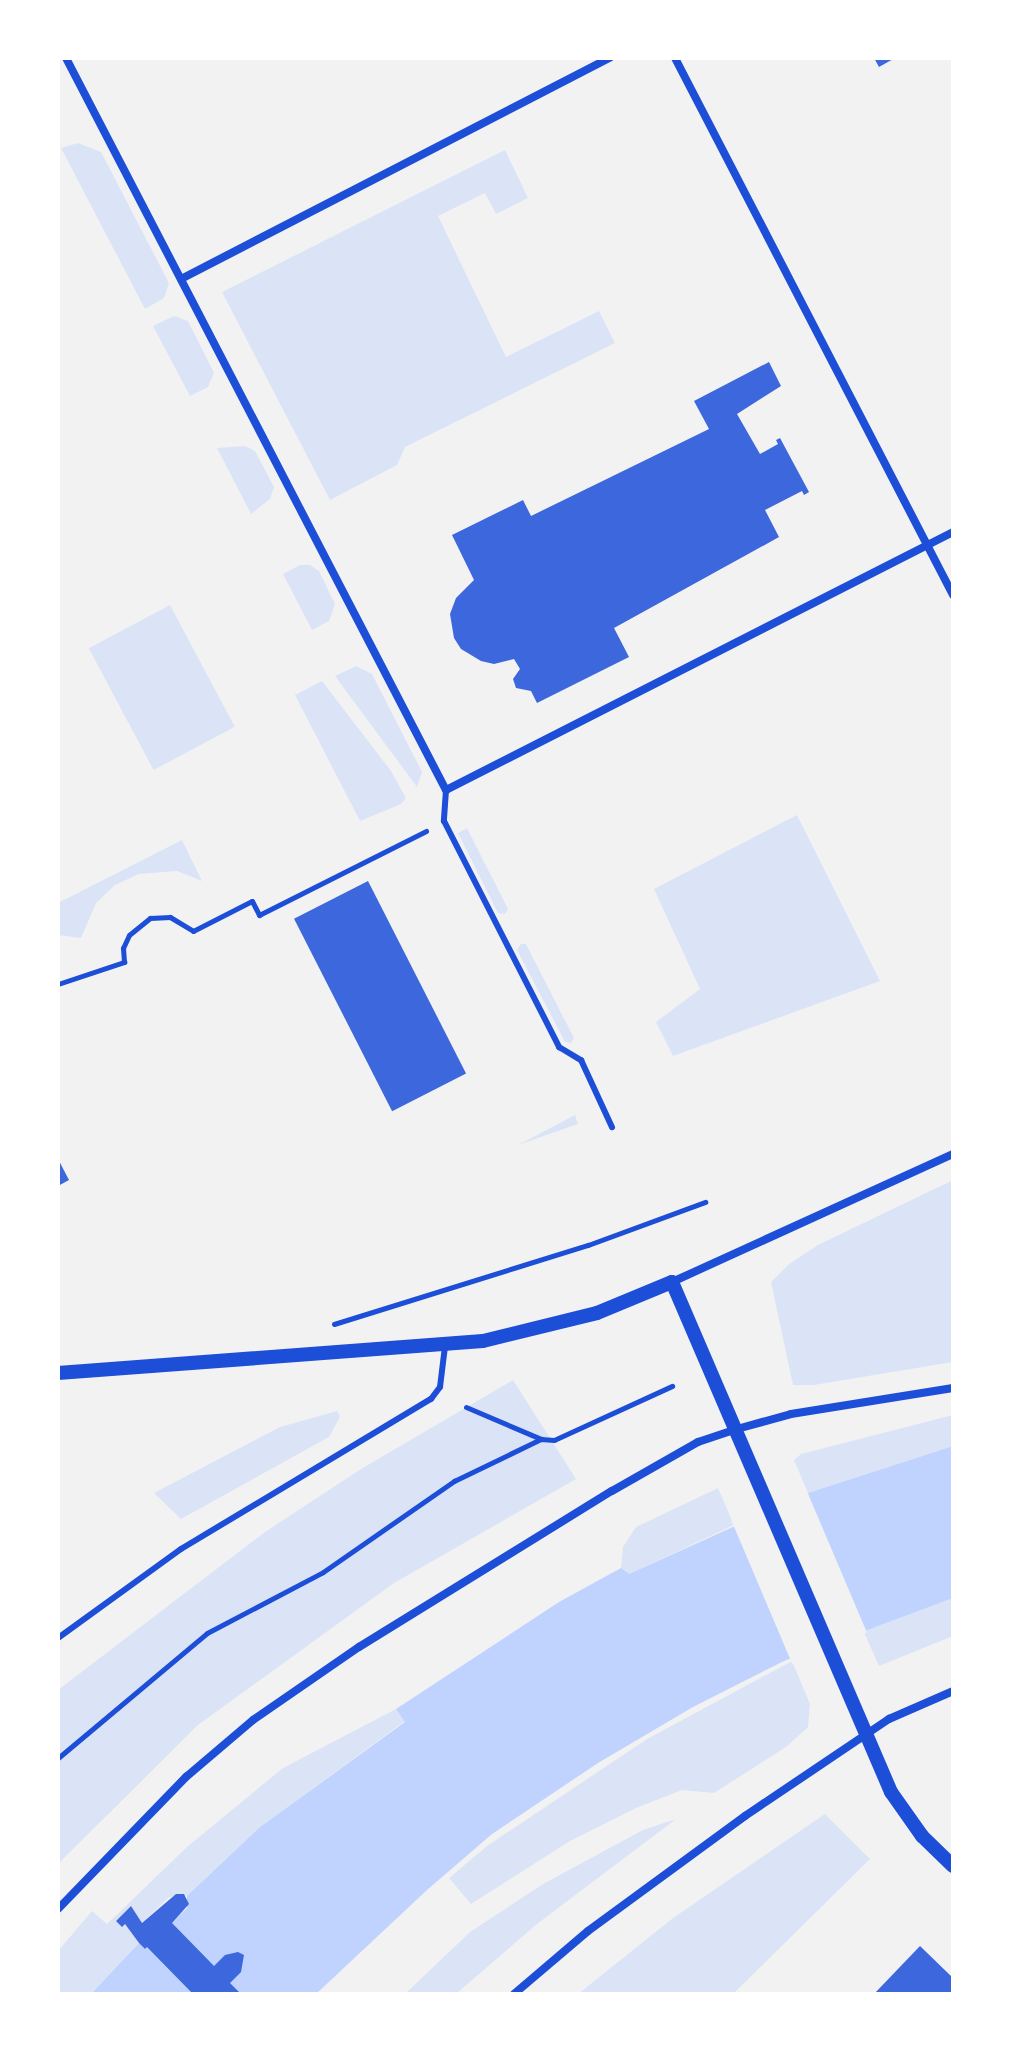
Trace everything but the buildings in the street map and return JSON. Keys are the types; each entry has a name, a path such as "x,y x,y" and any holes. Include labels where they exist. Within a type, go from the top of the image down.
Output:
{"street":[{"path":"66,58 446,790 953,532"},
{"path":"181,279 610,58"},
{"path":"675,58 953,595"},
{"path":"58,1373 445,1346 562,1324 672,1282 953,1154"},
{"path":"672,1282 866,1734 904,1814 953,1866"},
{"path":"58,1909 186,1777 253,1720 359,1647 612,1491 698,1442 737,1429 791,1414 953,1388"},
{"path":"514,1994 600,1923 745,1816 866,1734 910,1709 953,1691"}],"lane":[{"path":"446,790 444,821 559,1047 581,1060 612,1127"},
{"path":"58,1638 181,1549 431,1399 440,1387 445,1346"}],"path":[{"path":"58,984 124,962 123,948 129,935 150,918 170,917 193,931 252,901 259,915 444,821"},
{"path":"325,1326 574,1250 705,1202"},
{"path":"466,1407 541,1439 554,1440 672,1386"},
{"path":"58,1758 207,1633 323,1572 454,1481 541,1439"}],"shaded area":[{"path":"78,143 101,152 169,283 164,298 145,309 61,148"},
{"path":"505,150 528,198 496,214 485,193 438,216 506,357 599,311 615,343 405,447 397,465 330,500 222,292"},
{"path":"174,316 188,321 214,373 208,387 190,396 153,326"},
{"path":"245,446 255,451 274,487 270,499 251,514 217,448"},
{"path":"300,565 310,565 319,571 335,604 329,621 312,630 283,574"},
{"path":"170,605 235,727 154,770 89,648"},
{"path":"356,666 372,674 422,772 417,787 335,676"},
{"path":"322,681 391,771 406,798 401,804 360,821 295,695"},
{"path":"797,815 880,981 673,1056 656,1022 700,989 654,889"},
{"path":"467,828 508,909 505,914 498,913 458,833"},
{"path":"182,840 202,881 177,871 139,874 115,885 96,903 81,938 58,935 58,903"},
{"path":"521,944 526,944 574,1038 571,1043 565,1042 517,950"},
{"path":"575,1115 578,1124 518,1145"},
{"path":"953,1180 953,1362 814,1385 793,1385 771,1282 789,1264 818,1245"},
{"path":"513,1380 576,1479 394,1583 198,1725 58,1864 58,1690 265,1532 361,1469"},
{"path":"337,1411 340,1417 329,1437 181,1519 154,1493 280,1427"},
{"path":"953,1415 953,1446 808,1493 794,1460 801,1454"},
{"path":"718,1488 734,1525 629,1574 624,1573 621,1568 623,1547 636,1527"},
{"path":"953,1598 953,1636 879,1666 863,1630"},
{"path":"792,1661 810,1704 808,1727 786,1747 714,1793 682,1790 636,1808 570,1841 471,1904 449,1878 487,1846 647,1739"},
{"path":"396,1709 405,1721 260,1827 187,1896 179,1894 168,1898 142,1923 131,1906 116,1921 121,1926 125,1924 139,1943 91,1994 58,1994 58,1951 92,1911 107,1924 187,1847 283,1768"},
{"path":"825,1814 870,1859 733,1994 578,1994 673,1918"},
{"path":"676,1819 537,1924 456,1994 405,1994 470,1932 543,1884 643,1830"}],"water":[{"path":"953,1446 953,1598 784,1661 693,1707 598,1763 492,1834 316,1994 91,1994 139,1943 145,1949 187,1908 187,1896 260,1827 405,1722 396,1709 559,1602 621,1568 629,1574 808,1493"}],"pier":[{"path":"806,1489 867,1633 792,1664 731,1521"}]}
